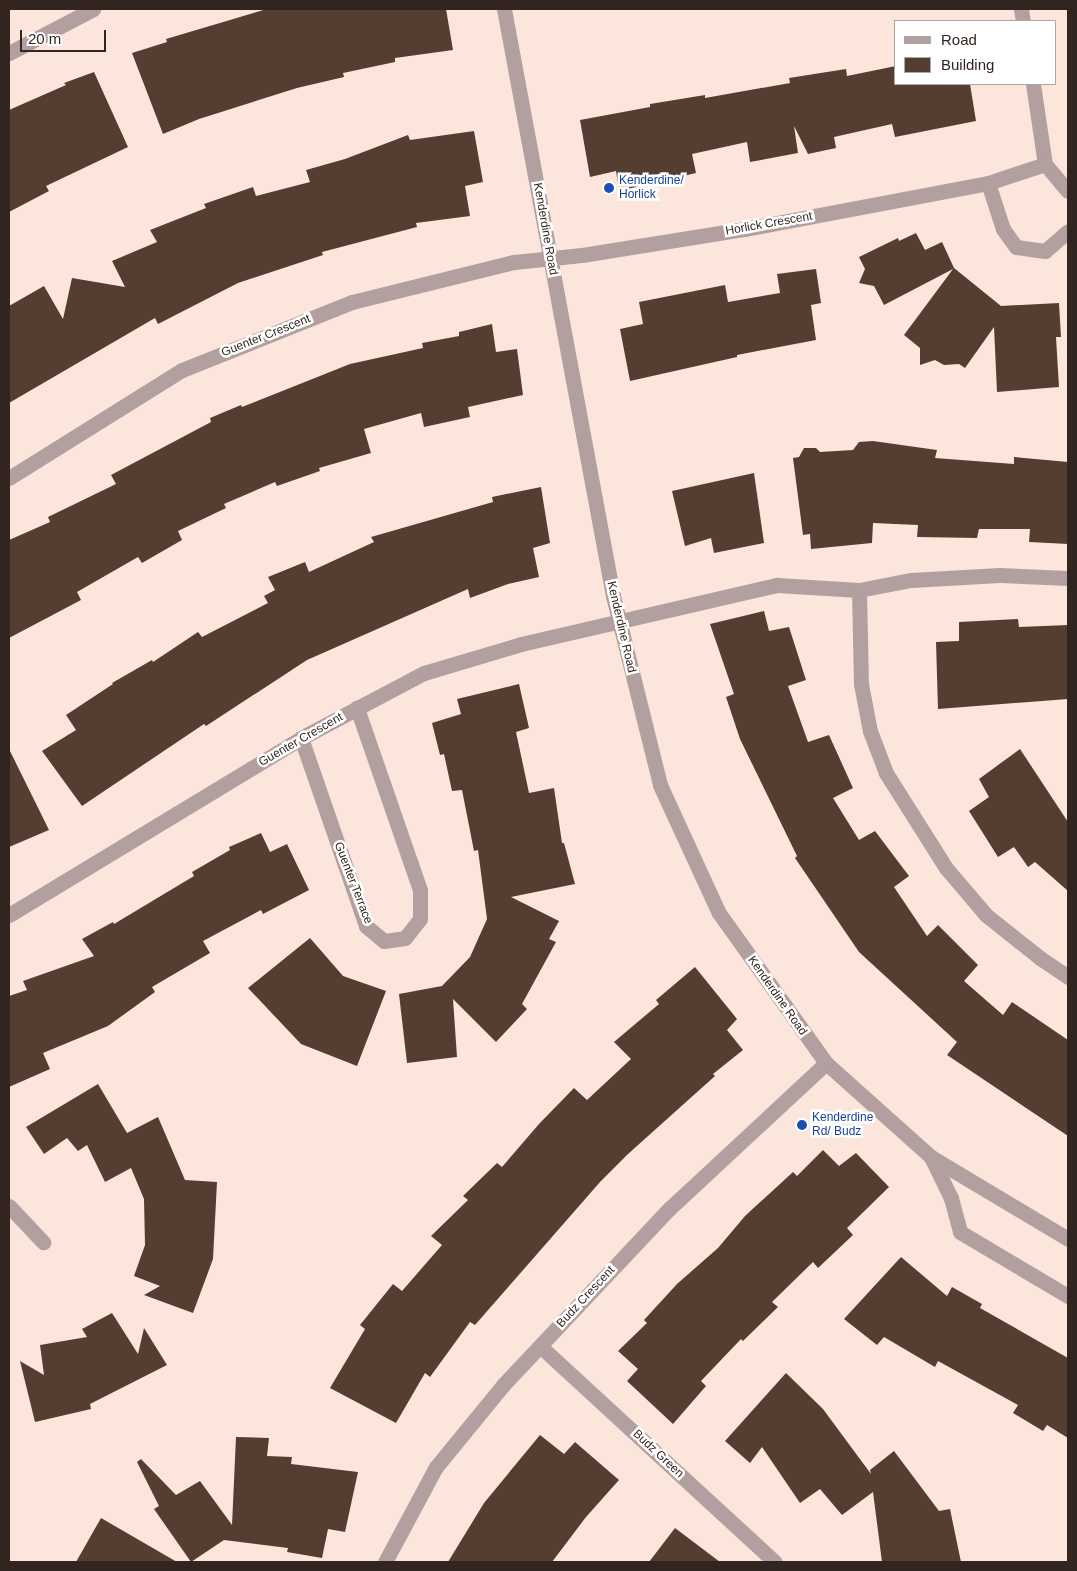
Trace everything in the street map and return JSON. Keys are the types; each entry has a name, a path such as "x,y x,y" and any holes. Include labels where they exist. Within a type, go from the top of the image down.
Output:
{"street":[{"name":"Kenderdine Road","path":"504,9 618,621 660,785 719,913 826,1063 931,1157 1068,1239"},
{"path":"9,53 86,11"},
{"path":"1033,85 1046,164 1068,192"},
{"name":"Horlick Crescent","path":"549,258 582,255 745,229 988,182 1046,164"},
{"path":"988,182 1003,229 1016,247 1044,251 1068,231"},
{"name":"Guenter Crescent","path":"9,478 182,370 352,302 514,262 549,258"},
{"name":"Guenter Crescent","path":"9,915 301,738 424,673 521,644 777,585 859,590 911,580 1000,575 1068,578"},
{"path":"859,590 861,684 870,731 886,774 946,868 986,915 1040,958 1068,977"},
{"name":"Guenter Terrace","path":"301,738 366,926 384,941 405,938 420,918 420,890 357,708"},
{"name":"Budz Crescent","path":"385,1562 436,1467 503,1386 670,1208 826,1063"},
{"name":"Kenderdine Road","path":"931,1157 951,1198 960,1232 1068,1296"},
{"path":"9,1206 44,1242"},
{"name":"Budz Green","path":"540,1346 775,1562"}],"building":[{"path":"267,9 446,9 453,50 395,58 395,62 343,73 344,77 297,88 199,119 163,134 132,53 167,42 166,39"},
{"path":"894,66 894,85 970,85 976,121 895,137 892,124 834,137 836,148 808,154 794,126 798,153 750,162 747,142 692,154 696,173 619,191 616,171 590,177 580,120 650,107 650,104 705,95 705,98 790,83 789,78 846,69 847,76"},
{"path":"94,72 128,147 46,186 49,191 9,212 9,110 66,85 64,83"},
{"path":"474,131 483,182 465,186 470,216 416,223 417,227 322,252 323,255 238,283 158,324 155,318 9,403 9,306 44,286 63,319 72,278 125,287 112,261 157,242 150,230 206,208 204,204 253,187 256,196 310,182 306,170 345,159 408,135 410,140"},
{"path":"916,233 925,250 942,242 954,268 1001,306 1059,303 1061,337 1056,337 1059,387 997,392 994,327 965,368 959,364 944,365 935,360 920,365 920,348 904,335 953,269 884,305 874,286 859,283 865,269 859,257 898,238 899,241"},
{"path":"816,269 821,303 811,305 816,340 737,355 737,357 630,381 620,329 643,324 639,302 725,285 728,302 780,293 777,274"},
{"path":"492,324 496,352 517,349 523,395 468,407 470,417 424,427 421,413 364,429 371,453 319,468 320,471 277,486 275,482 224,504 226,508 178,531 182,540 142,563 138,557 77,592 81,600 9,638 9,540 50,522 48,517 116,484 111,475 211,422 210,418 350,364 423,348 422,343 459,336 459,332"},
{"path":"873,441 937,450 935,458 1014,464 1014,457 1068,462 1068,544 1029,542 1030,529 979,529 977,538 917,537 918,525 873,523 872,543 811,549 810,534 803,535 793,458 799,457 804,448 816,448 820,452 853,450 859,442"},
{"path":"754,473 764,543 714,553 711,538 685,546 672,491"},
{"path":"541,487 550,543 533,548 539,577 508,584 470,598 468,589 307,660 206,726 204,724 82,806 42,751 76,730 66,715 112,683 152,660 153,662 198,632 202,637 268,603 264,596 275,590 268,577 305,562 309,572 374,542 371,537 493,502 492,497"},
{"path":"764,611 769,631 789,627 806,680 788,686 808,742 829,735 853,788 833,798 859,840 875,831 909,876 894,887 927,936 938,925 978,965 964,981 1003,1015 1012,1002 1068,1040 1068,1136 947,1055 957,1042 859,952 795,858 797,856 740,739 726,697 734,694 710,624"},
{"path":"1018,619 1019,627 1068,625 1068,699 938,709 936,642 959,641 959,622"},
{"path":"519,684 529,728 516,732 529,793 554,788 562,843 564,843 575,884 511,897 559,921 549,939 556,942 522,1004 527,1009 496,1042 453,999 457,1057 407,1063 399,994 442,986 470,957 487,919 478,850 474,851 462,790 452,791 444,754 440,755 432,723 461,714 457,699"},
{"path":"9,749 49,830 9,847"},
{"path":"1020,749 1068,822 1068,891 1035,862 1028,867 1014,847 998,857 969,811 989,797 979,779"},
{"path":"261,833 270,852 287,844 309,890 263,914 261,910 203,941 210,953 152,987 155,992 108,1026 43,1053 50,1069 9,1087 9,996 27,990 23,981 94,956 82,939 113,922 114,924 194,876 192,872 230,850 229,847"},
{"path":"310,938 343,976 386,991 357,1066 301,1044 248,988"},
{"path":"695,967 737,1019 727,1030 743,1050 713,1074 715,1076 628,1154 600,1182 475,1325 470,1322 430,1377 425,1373 396,1423 330,1388 365,1329 360,1325 393,1284 402,1291 442,1245 431,1236 468,1200 463,1196 497,1163 502,1167 539,1124 574,1088 587,1100 631,1059 614,1042 659,1004 656,1000"},
{"path":"98,1084 127,1133 158,1117 185,1180 217,1182 213,1259 193,1313 144,1295 160,1286 134,1276 145,1245 144,1199 131,1168 105,1182 87,1145 78,1151 67,1138 44,1154 26,1127"},
{"path":"823,1150 839,1166 856,1153 889,1187 847,1228 853,1235 818,1268 813,1262 772,1302 778,1307 743,1341 741,1339 701,1381 706,1386 673,1424 627,1381 638,1369 618,1351 647,1323 644,1320 677,1284 718,1248 745,1216 793,1172 797,1176"},
{"path":"901,1257 947,1296 952,1287 982,1304 980,1308 1068,1358 1068,1438 1047,1425 1043,1431 1013,1413 1018,1405 938,1361 935,1367 884,1337 877,1345 844,1319"},
{"path":"112,1313 138,1354 144,1328 167,1365 90,1404 91,1409 35,1422 20,1361 44,1375 40,1345 87,1337 82,1329"},
{"path":"786,1373 823,1409 871,1474 870,1470 894,1451 939,1511 950,1509 961,1562 882,1562 873,1492 842,1515 820,1489 800,1503 762,1447 750,1463 725,1441"},
{"path":"540,1435 564,1454 575,1442 619,1480 586,1517 552,1562 448,1562 484,1503"},
{"path":"236,1437 269,1438 267,1456 292,1457 291,1464 358,1472 345,1532 328,1529 322,1558 287,1552 288,1548 224,1540 191,1562 154,1509 159,1506 137,1462 141,1459 176,1495 200,1481 232,1525"},
{"path":"101,1518 177,1562 76,1562"},
{"path":"675,1528 720,1562 649,1562"}],"place":[{"name":"Kenderdine/ Horlick","path":"609,188"},
{"name":"Kenderdine Rd/ Budz","path":"802,1125"}]}
